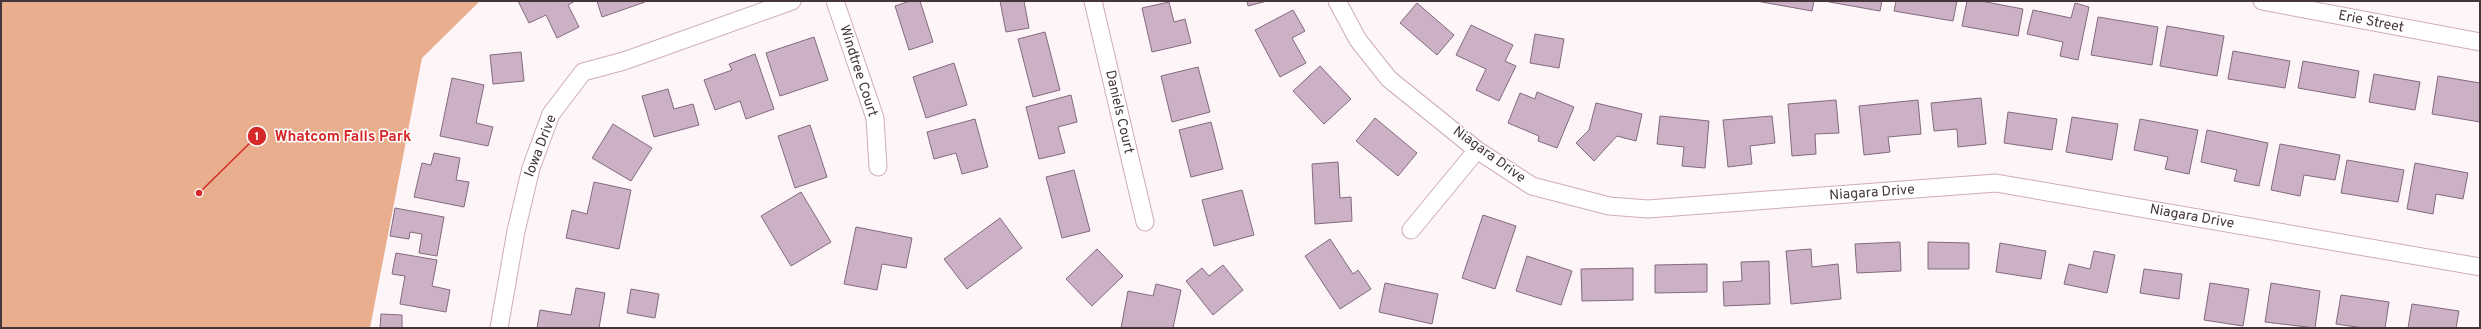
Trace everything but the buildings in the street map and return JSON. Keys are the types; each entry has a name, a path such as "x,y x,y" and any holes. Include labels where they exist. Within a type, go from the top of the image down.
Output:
{"street":[{"name":"Iowa Drive","path":"499,328 516,231 531,168 552,114 583,72 624,61 792,1"},
{"name":"Windtree Court","path":"835,1 874,118 878,167"},
{"name":"Daniels Court","path":"1093,1 1145,222"},
{"name":"Niagara Drive","path":"1336,1 1358,40 1389,78 1477,150 1532,186 1609,206 1648,209 1996,183 2480,267"},
{"name":"Erie Street","path":"2262,1 2480,42"},
{"path":"1411,230 1477,150"}],"shaded area":[{"path":"1,1 480,1 422,58 370,328 1,328"}],"place":[{"name":"Whatcom Falls Park","path":"199,193"}]}
